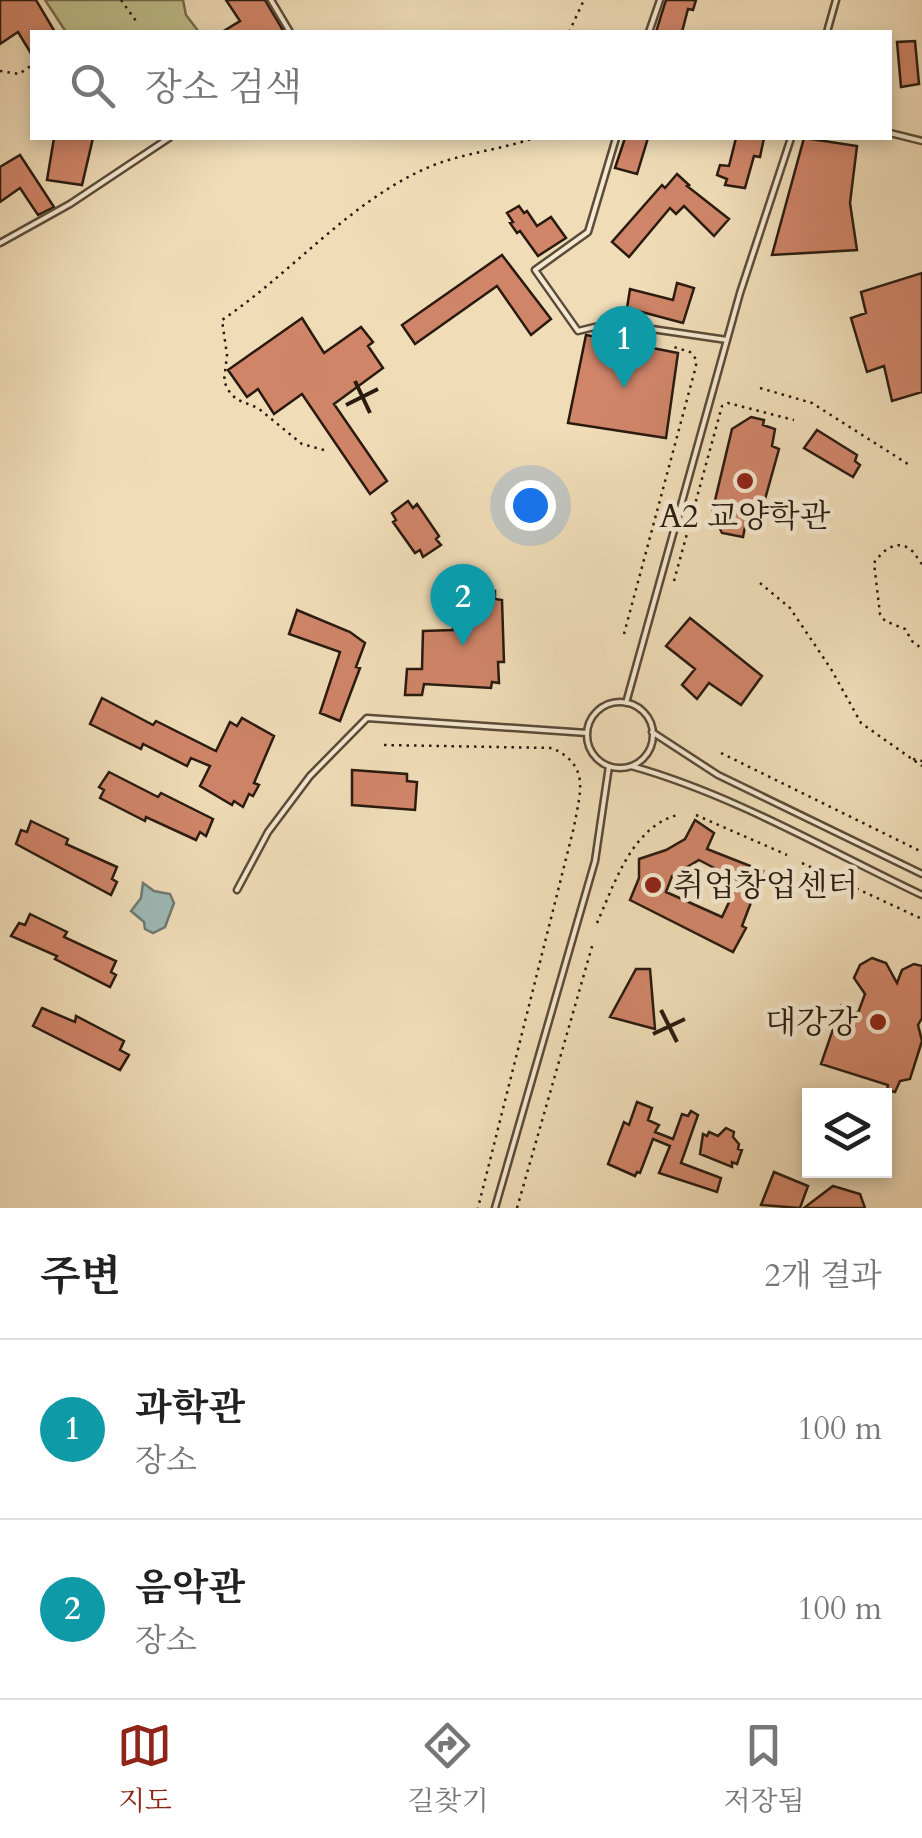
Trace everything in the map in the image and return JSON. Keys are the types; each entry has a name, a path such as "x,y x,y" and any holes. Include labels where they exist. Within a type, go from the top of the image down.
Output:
{"lane":[{"path":"271,0 289,30"},
{"path":"650,30 660,0"},
{"path":"828,30 836,0"},
{"path":"892,134 922,141"},
{"path":"0,243 70,204 165,140"},
{"path":"615,140 588,232 535,270 578,331 611,322 727,340"},
{"path":"626,703 727,340 790,140"},
{"path":"922,874 718,776 652,732 644,713 626,703 614,703 597,711 587,732 591,752 609,766 631,766 674,778 922,896"},
{"path":"237,890 268,832 310,776 367,718 587,732"},
{"path":"631,766 648,753 652,732"},
{"path":"495,1208 595,861 609,766"}],"path":[{"path":"121,0 136,21"},
{"path":"570,30 584,0"},
{"path":"0,72 18,74 30,67"},
{"path":"324,450 288,436 258,408 228,390 224,381 227,355 222,320 310,252 362,205 429,167 527,140"},
{"path":"624,634 696,366 690,352 674,347"},
{"path":"760,388 812,403 910,466"},
{"path":"674,581 722,406 728,403 794,420"},
{"path":"922,564 912,550 898,545 888,547 874,563 880,614 885,621 905,629 922,649"},
{"path":"760,583 790,608 861,722 922,763"},
{"path":"384,746 552,748 566,754 580,772 582,784 574,826 478,1208"},
{"path":"721,753 922,852"},
{"path":"597,923 636,844 652,827 678,815"},
{"path":"696,816 787,855"},
{"path":"802,862 922,919"},
{"path":"517,1208 593,943"}],"green space":[{"path":"45,0 183,0 186,15 197,30 65,30"}],"water":[{"path":"143,883 154,891 170,894 174,903 165,927 153,933 131,911 141,898"}],"building":[{"path":"0,0 36,0 54,30 30,30 30,52 18,32 0,44"},
{"path":"226,0 265,0 283,30 225,30 240,21"},
{"path":"666,0 696,0 693,10 688,9 683,30 657,30"},
{"path":"915,41 919,84 901,87 897,42"},
{"path":"54,140 93,140 82,185 47,180"},
{"path":"624,140 647,140 637,174 615,168"},
{"path":"736,140 764,140 760,157 754,156 745,188 725,185 727,179 717,175 720,165 729,166"},
{"path":"803,140 857,146 850,203 857,250 772,255"},
{"path":"20,155 54,207 38,215 20,188 0,202 0,167"},
{"path":"677,174 729,219 714,236 684,206 676,214 670,208 629,257 612,242 662,185 665,188"},
{"path":"519,206 537,226 551,217 566,238 538,256 510,223 513,222 507,213"},
{"path":"502,255 551,319 531,335 497,286 415,344 402,325"},
{"path":"922,273 922,392 892,401 884,366 867,372 851,318 866,313 861,292"},
{"path":"677,283 694,288 683,323 627,308 630,289 673,300"},
{"path":"302,318 324,353 361,327 373,342 368,346 383,368 334,404 387,481 370,494 302,394 274,414 258,389 247,397 228,370"},
{"path":"586,335 678,353 666,438 568,423"},
{"name":"A2 교양학관","path":"751,417 764,420 763,425 775,429 772,446 779,449 759,521 747,517 743,537 722,533 712,513 732,429"},
{"path":"817,430 857,455 855,461 860,465 853,477 804,448"},
{"path":"408,501 413,508 417,504 439,536 436,539 441,545 423,557 420,550 415,553 393,522 396,520 392,513"},
{"path":"454,588 495,591 495,599 502,600 504,662 498,662 499,683 492,682 491,688 424,684 422,695 405,695 407,669 422,669 423,631 453,630"},
{"path":"297,610 350,632 365,643 340,721 320,713 340,652 289,634"},
{"path":"690,618 762,676 741,705 709,683 697,699 682,685 695,669 666,646"},
{"path":"102,698 216,751 230,722 237,726 242,718 274,736 254,783 259,785 253,796 249,794 243,807 234,801 232,805 200,786 210,766 191,758 187,766 90,724"},
{"path":"352,770 407,774 407,781 417,782 415,810 352,805"},
{"path":"109,772 213,819 206,836 200,832 196,840 146,817 145,821 100,798 104,790 99,787"},
{"name":"취업창업센터","path":"695,820 714,833 707,849 763,871 742,926 746,928 733,952 630,900 639,878 639,859 685,839","holes":["699,860 739,881 722,917 666,892 672,876"]},
{"path":"31,821 68,839 66,844 117,867 112,879 117,882 111,895 16,844 21,830 27,832"},
{"path":"30,914 67,932 64,937 116,961 111,972 116,975 110,987 55,959 57,956 11,936 19,923 25,925"},
{"name":"대강강","path":"872,958 886,963 897,983 902,970 914,964 922,966 922,1018 918,1025 922,1041 910,1079 900,1081 895,1092 888,1085 821,1064 841,1006 858,1013 865,994 854,978 860,965"},
{"path":"636,969 650,969 655,1029 610,1017"},
{"path":"42,1008 75,1022 76,1016 124,1041 120,1050 129,1055 120,1070 33,1026"},
{"path":"637,1102 652,1108 648,1120 659,1125 655,1132 673,1139 682,1114 688,1116 691,1111 698,1115 681,1163 721,1178 717,1192 659,1173 670,1146 653,1139 640,1173 635,1176 608,1164 624,1122 629,1125"},
{"path":"726,1128 734,1132 738,1149 742,1150 732,1167 700,1154 703,1134 718,1136"},
{"path":"774,1172 808,1186 800,1208 761,1205"},
{"path":"833,1186 860,1194 865,1208 804,1208"}],"place":[{"name":"과학관","path":"624,388"},
{"name":"A2 교양학관","path":"745,481"},
{"name":"음악관","path":"463,646"},
{"name":"취업창업센터","path":"653,885"},
{"name":"대강강","path":"878,1022"}]}
